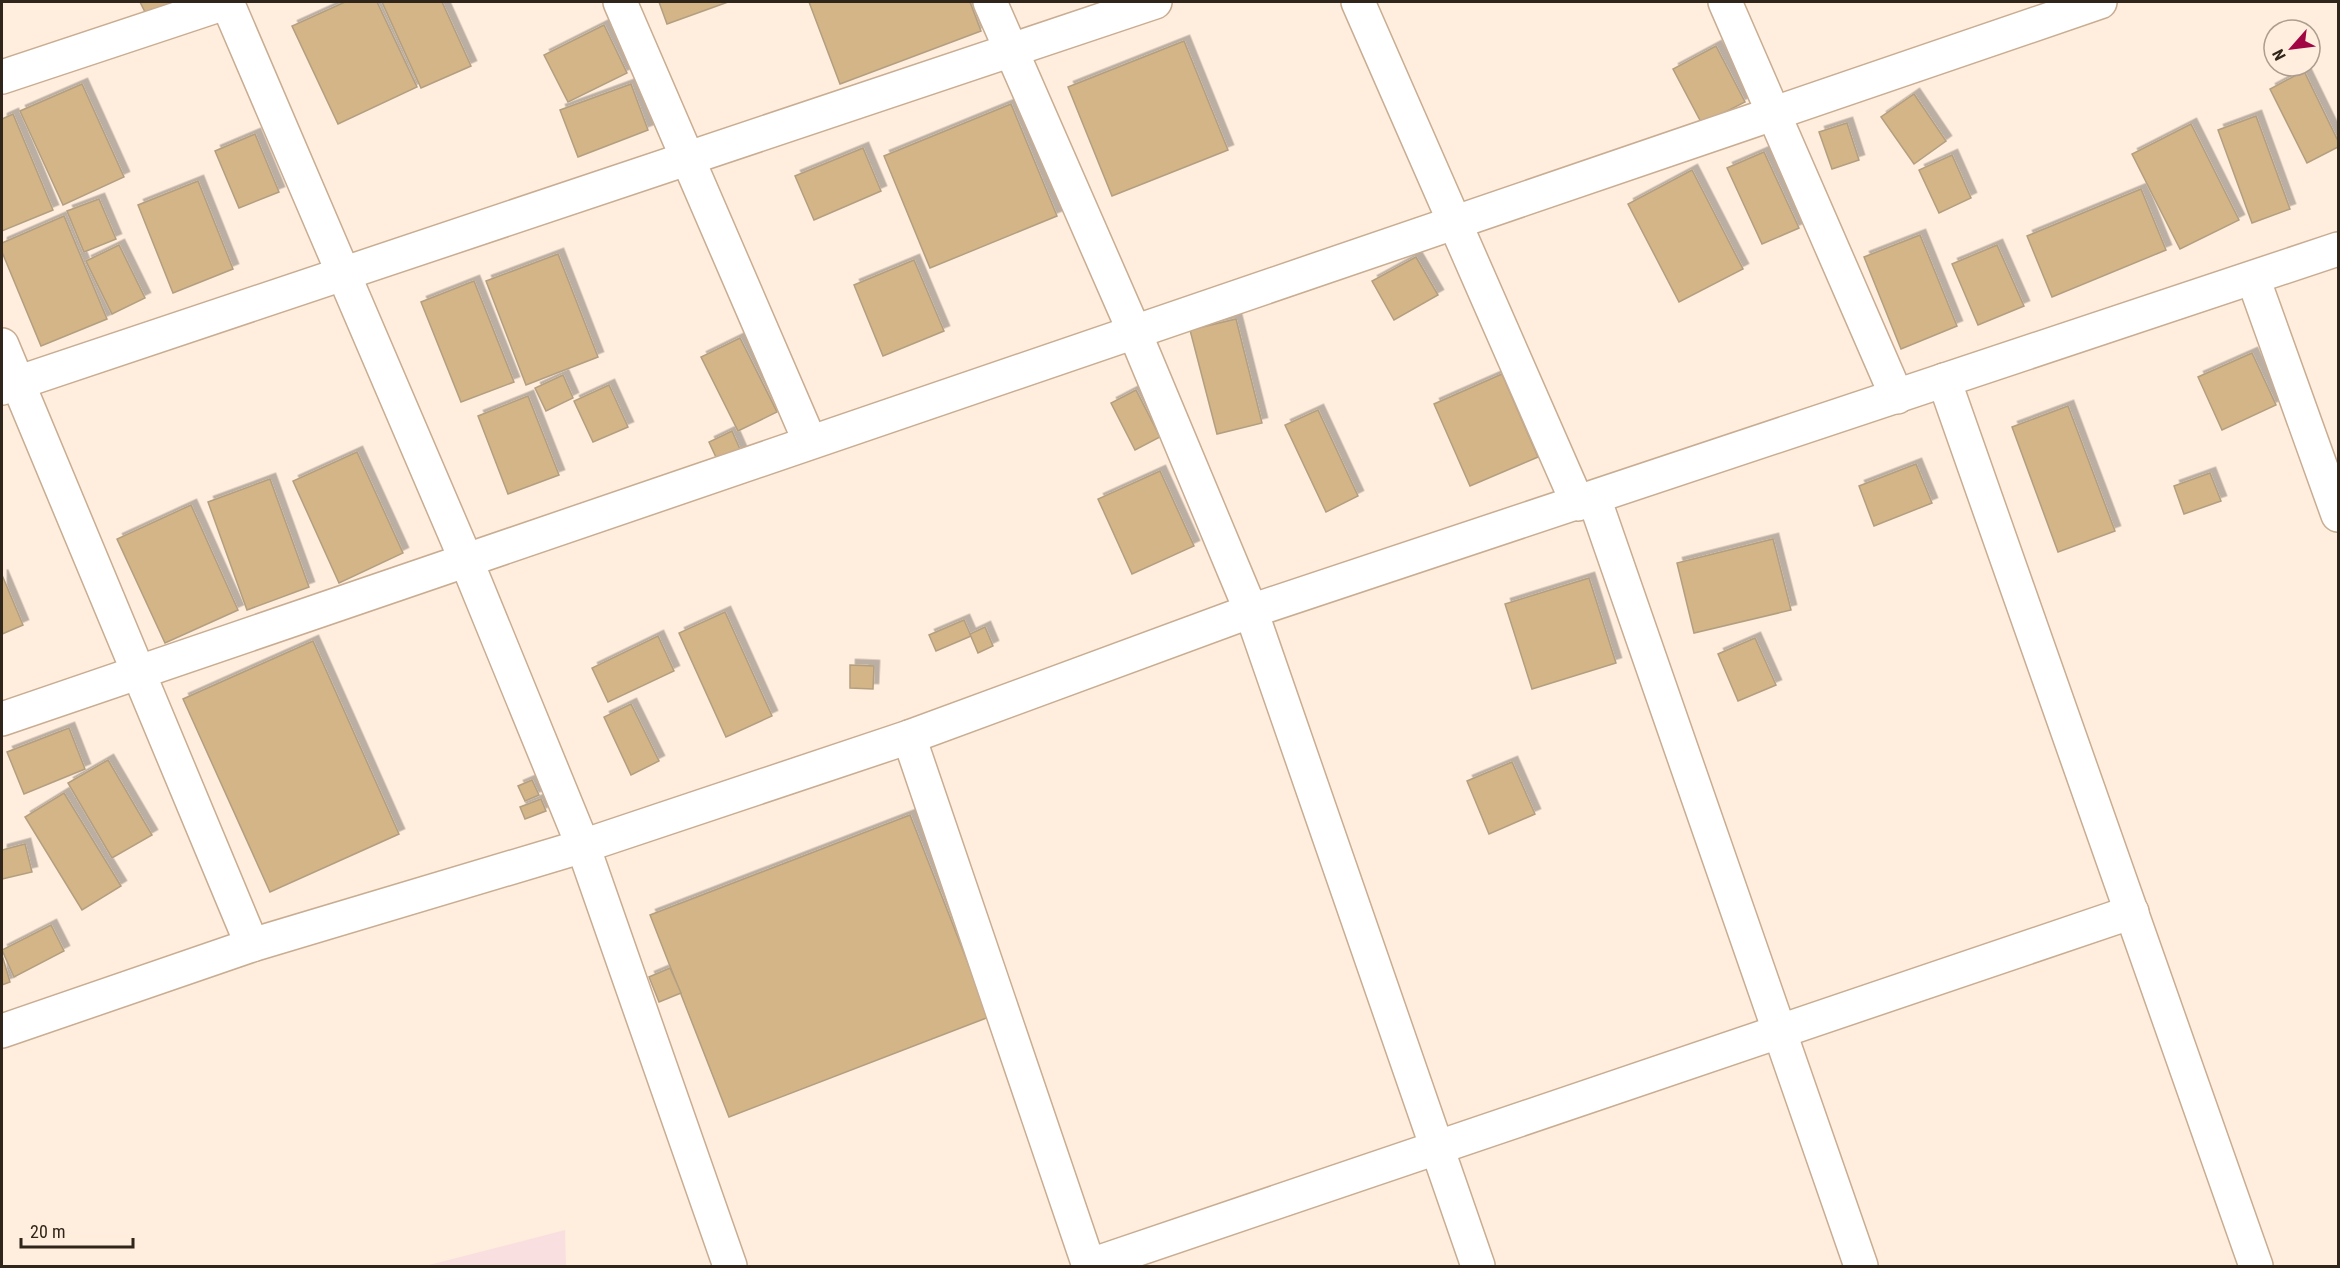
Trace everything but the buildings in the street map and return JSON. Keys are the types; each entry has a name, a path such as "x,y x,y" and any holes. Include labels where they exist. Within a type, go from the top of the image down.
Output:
{"street":[{"path":"2,77 228,2 466,560 583,846 730,1266"},
{"path":"620,2 810,442"},
{"path":"990,2 1134,331 1251,611 1478,1266"},
{"path":"10,386 1155,2"},
{"path":"1358,2 1456,222 1586,501 1780,1031 1861,1266"},
{"path":"1725,2 1897,398"},
{"path":"2,719 2094,2"},
{"path":"2,1031 252,945 583,846 909,736 1251,611 1897,398 1944,380 2338,249"},
{"path":"2253,278 2338,515"},
{"path":"2,345 10,386 139,672 252,945"},
{"path":"1944,380 2256,1266"},
{"path":"909,736 1089,1266 2132,912"}],"shaded area":[{"path":"565,1230 566,1266 425,1266"}]}
